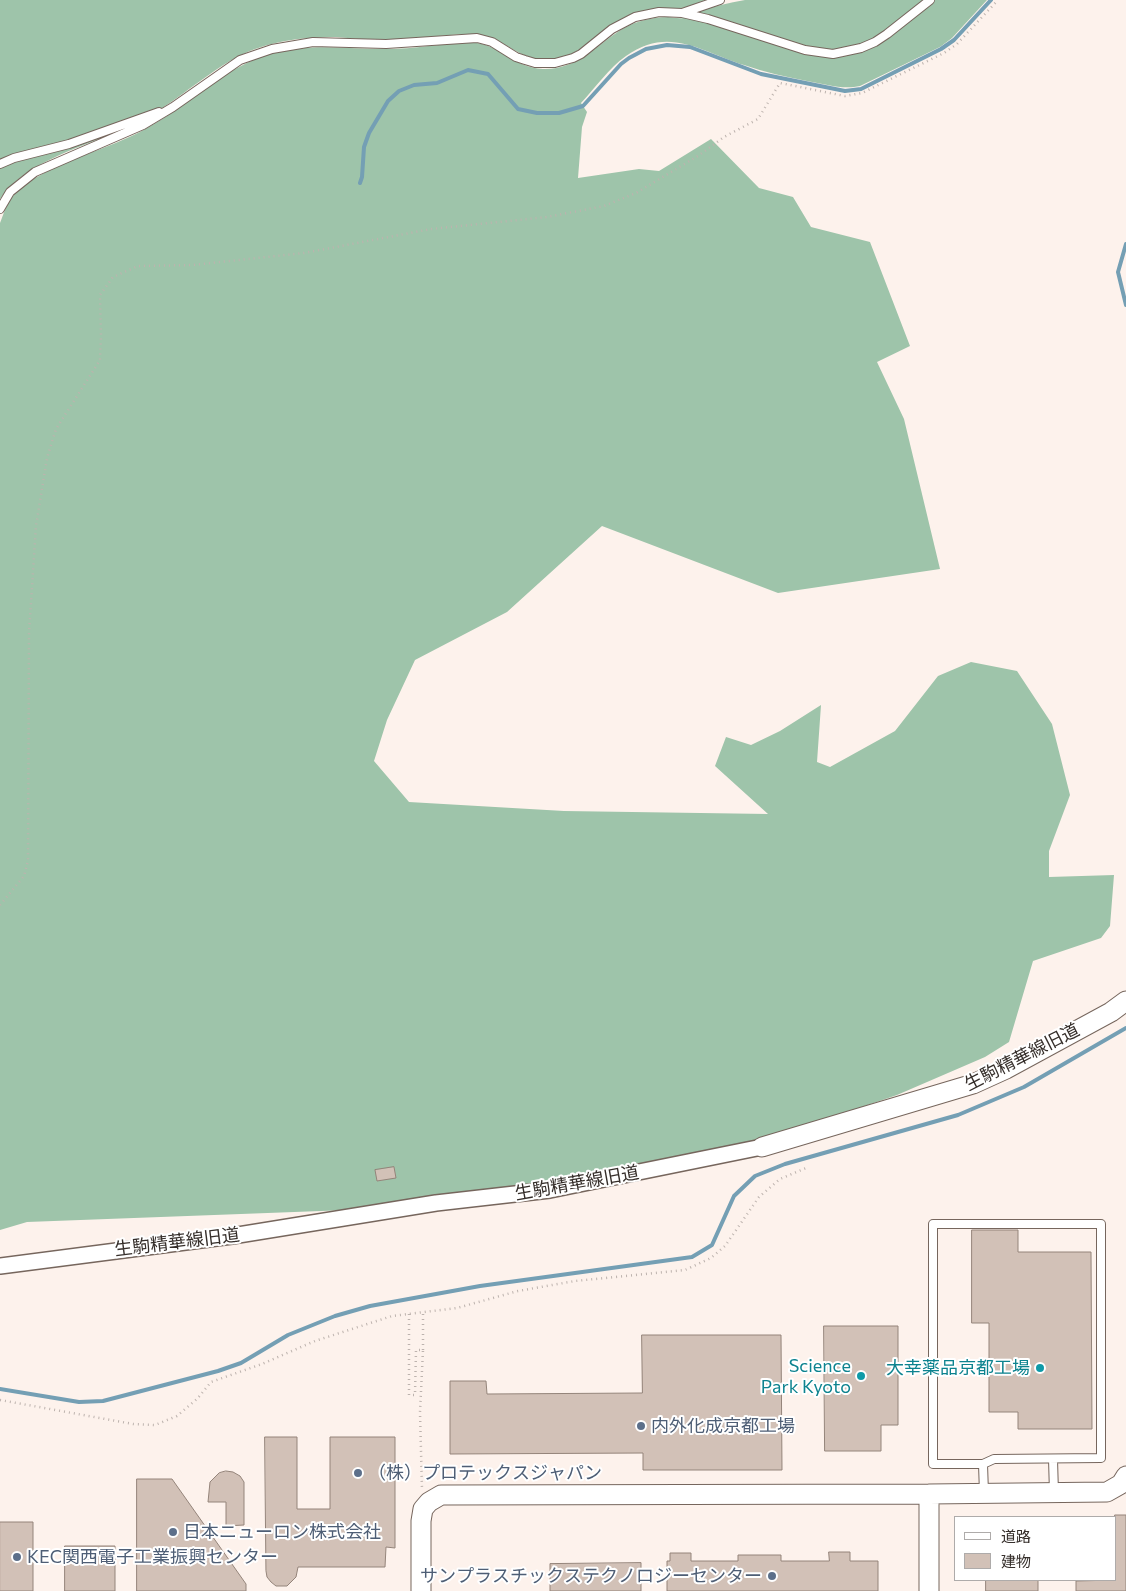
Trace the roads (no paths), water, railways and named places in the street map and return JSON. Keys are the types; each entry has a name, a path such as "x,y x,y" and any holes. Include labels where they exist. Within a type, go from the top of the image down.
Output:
{"street":[{"name":"生駒精華線旧道","path":"0,1266 232,1236 436,1203 550,1190 762,1147 973,1084 1006,1069 1111,1012 1126,1001"},
{"path":"421,1591 421,1521 423,1509 429,1502 441,1495 1107,1492 1121,1484 1126,1476"},
{"path":"929,1494 929,1591"}],"lane":[{"path":"682,13 720,0"},
{"path":"0,209 10,192 35,172 66,157 128,132 173,107 240,60 272,49 299,43 336,41 386,44 477,38 492,42 507,52 525,60 545,64 573,58 589,48 612,29 636,18 659,12 682,13 708,19 805,50 833,54 861,48 875,42 930,0"},
{"path":"0,164 14,158 85,139 173,107"},
{"path":"933,1224 1101,1224 1101,1458 994,1459 983,1464 933,1464 933,1224"},
{"path":"1053,1459 1054,1493"},
{"path":"983,1464 984,1493"}],"waterway":[{"path":"360,183 364,147 369,133 388,101 399,91 414,85 437,83 468,70 488,74 518,109 537,113 559,113 583,106 621,64 629,58 646,49 667,45 690,47 761,74 845,91 861,89 941,49 954,40 991,0"},
{"path":"1126,244 1118,272 1126,305"},
{"path":"0,1389 79,1402 103,1401 218,1371 241,1363 288,1335 335,1316 370,1306 480,1286 692,1257 712,1245 734,1196 755,1176 785,1164 958,1115 1024,1087 1126,1028"}],"place":[{"name":"大幸薬品京都工場","path":"1040,1368"},
{"name":"Science Park Kyoto","path":"861,1376"},
{"name":"内外化成京都工場","path":"641,1426"},
{"name":"（株）プロテックスジャパン","path":"358,1473"},
{"name":"日本ニューロン株式会社","path":"173,1532"},
{"name":"KEC関西電子工業振興センター","path":"17,1557"},
{"name":"サンプラスチックステクノロジーセンター","path":"772,1576"}]}
